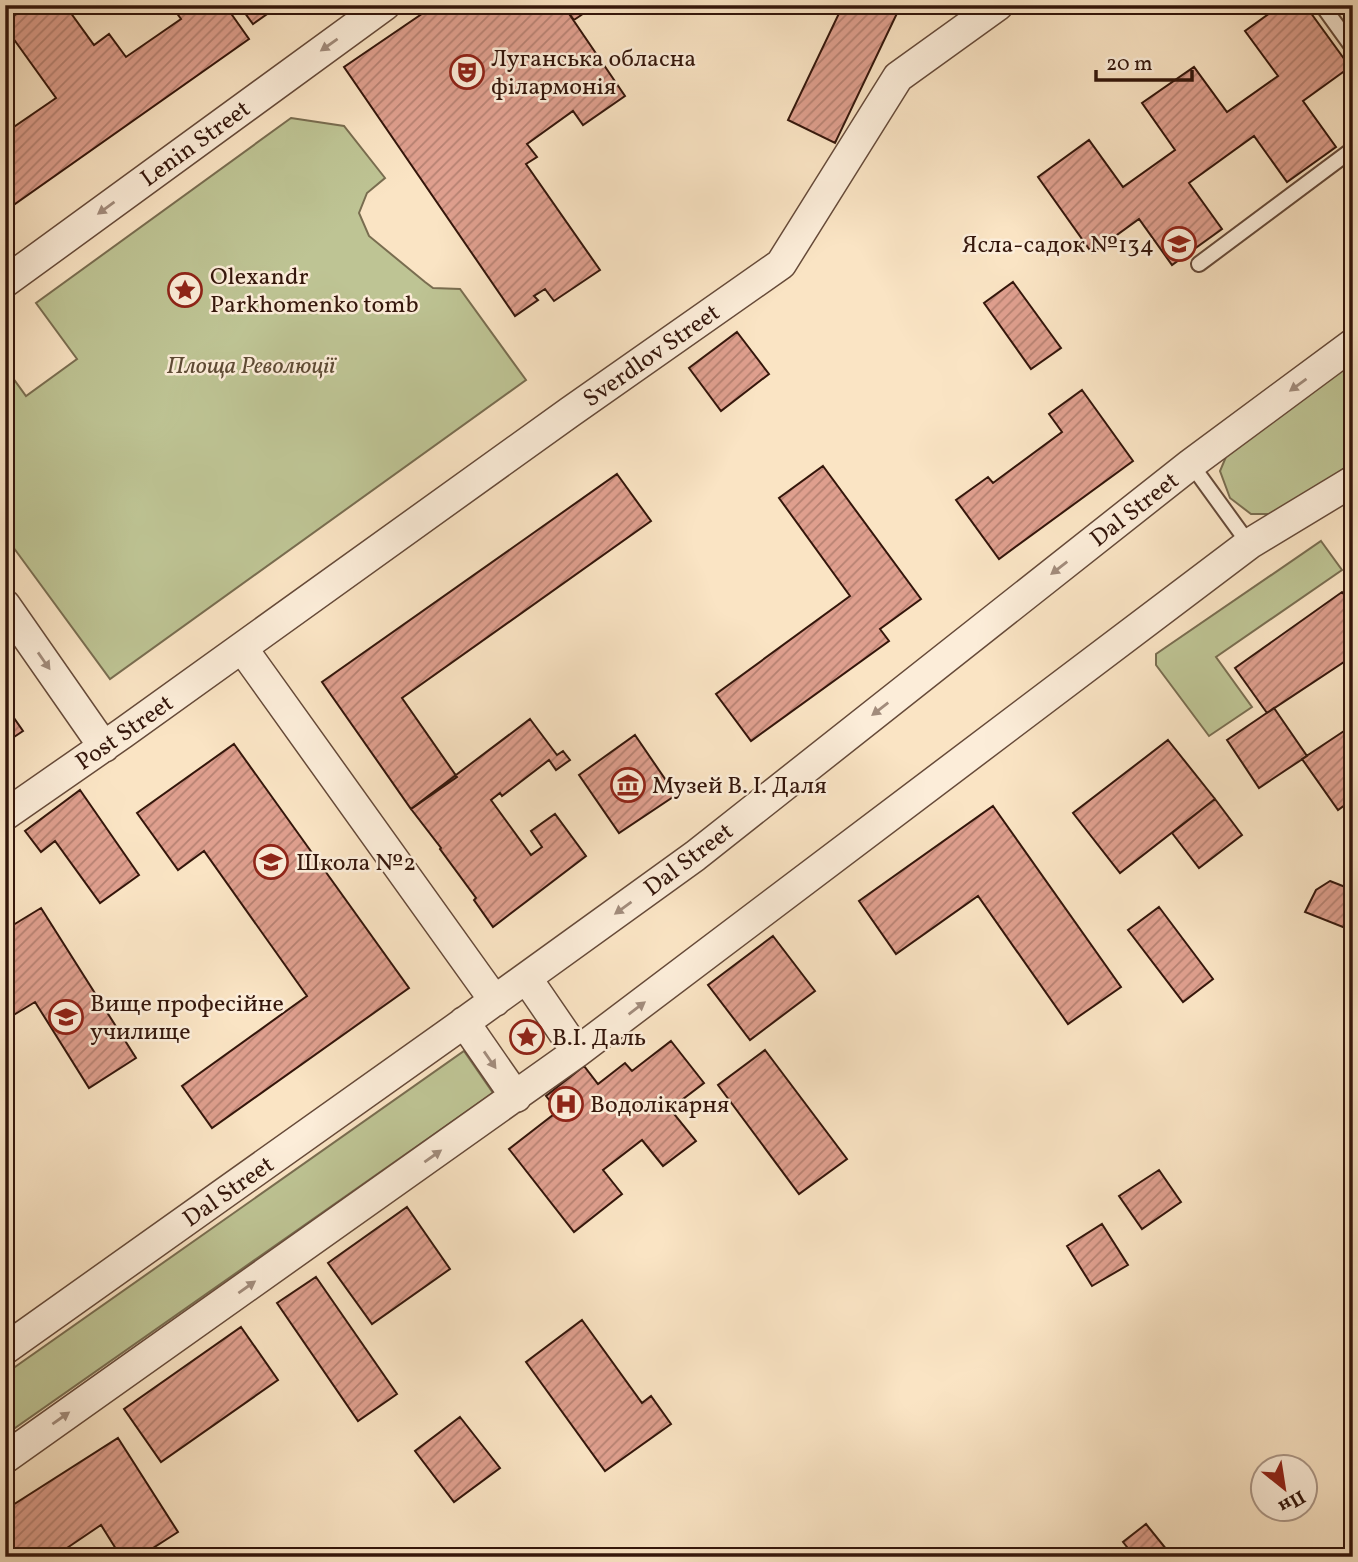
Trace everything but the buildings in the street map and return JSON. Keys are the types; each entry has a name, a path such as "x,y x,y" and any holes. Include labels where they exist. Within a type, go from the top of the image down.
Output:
{"street":[{"name":"Lenin Street","path":"5,282 385,5"},
{"name":"Sverdlov Street","path":"242,648 781,264 898,77 998,5"},
{"name":"Dal Street","path":"5,1349 527,979 706,847 1191,464 1353,344"},
{"path":"5,1458 516,1097 1249,544 1353,481"},
{"path":"5,605 104,747"},
{"name":"Post Street","path":"5,815 242,648"},
{"path":"242,648 495,1001"},
{"path":"527,979 577,1052"},
{"path":"464,1023 516,1097"}],"lane":[{"path":"1322,5 1353,48"},
{"path":"1199,264 1353,149"},
{"path":"1191,464 1249,544"}],"green space":[{"name":"Площа Революції","path":"291,118 344,126 385,178 367,193 359,213 369,236 433,288 460,289 526,380 110,679 5,536 5,367 26,396 77,359 36,303"},
{"path":"1353,358 1353,462 1279,514 1251,514 1230,498 1220,471 1231,445"},
{"path":"1321,541 1342,570 1216,657 1252,707 1209,736 1156,665 1156,654"},
{"path":"464,1051 493,1093 5,1435 5,1374"}],"place":[{"name":"Луганська обласна філармонія","path":"467,72"},
{"name":"Ясла-садок №134","path":"1179,244"},
{"name":"Olexandr Parkhomenko tomb","path":"185,290"},
{"name":"Музей В. І. Даля","path":"628,785"},
{"name":"Школа №2","path":"271,862"},
{"name":"Вище професійне училище","path":"66,1017"},
{"name":"В.І. Даль","path":"527,1037"},
{"name":"Водолікарня","path":"566,1104"}]}
